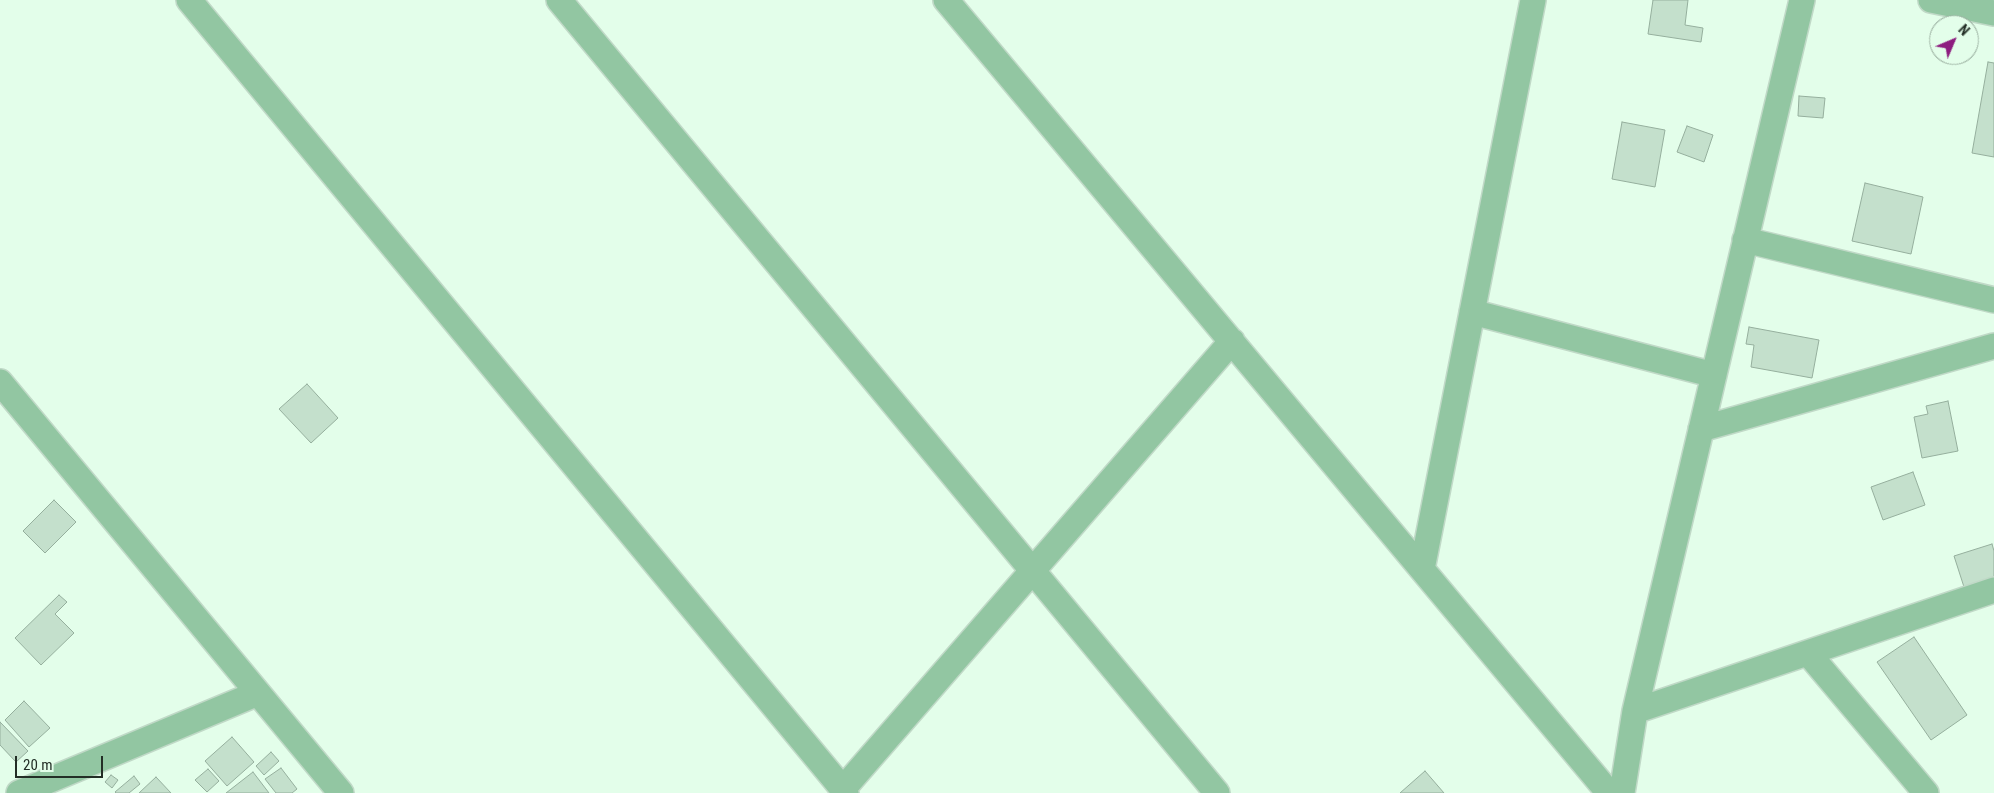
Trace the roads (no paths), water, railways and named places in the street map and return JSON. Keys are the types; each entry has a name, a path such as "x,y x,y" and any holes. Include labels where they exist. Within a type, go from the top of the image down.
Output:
{"street":[{"path":"190,0 844,791 1032,570 1232,341"},
{"path":"559,0 1217,793"},
{"path":"946,0 1609,793"},
{"path":"1422,569 1533,0"},
{"path":"1622,793 1635,711 1802,0"},
{"path":"1931,0 1994,13"},
{"path":"1745,240 1994,300"},
{"path":"1472,312 1714,375"},
{"path":"1701,429 1994,346"},
{"path":"0,382 341,793"},
{"path":"1635,711 1994,590"},
{"path":"1808,653 1926,793"},
{"path":"19,793 258,693"}]}
